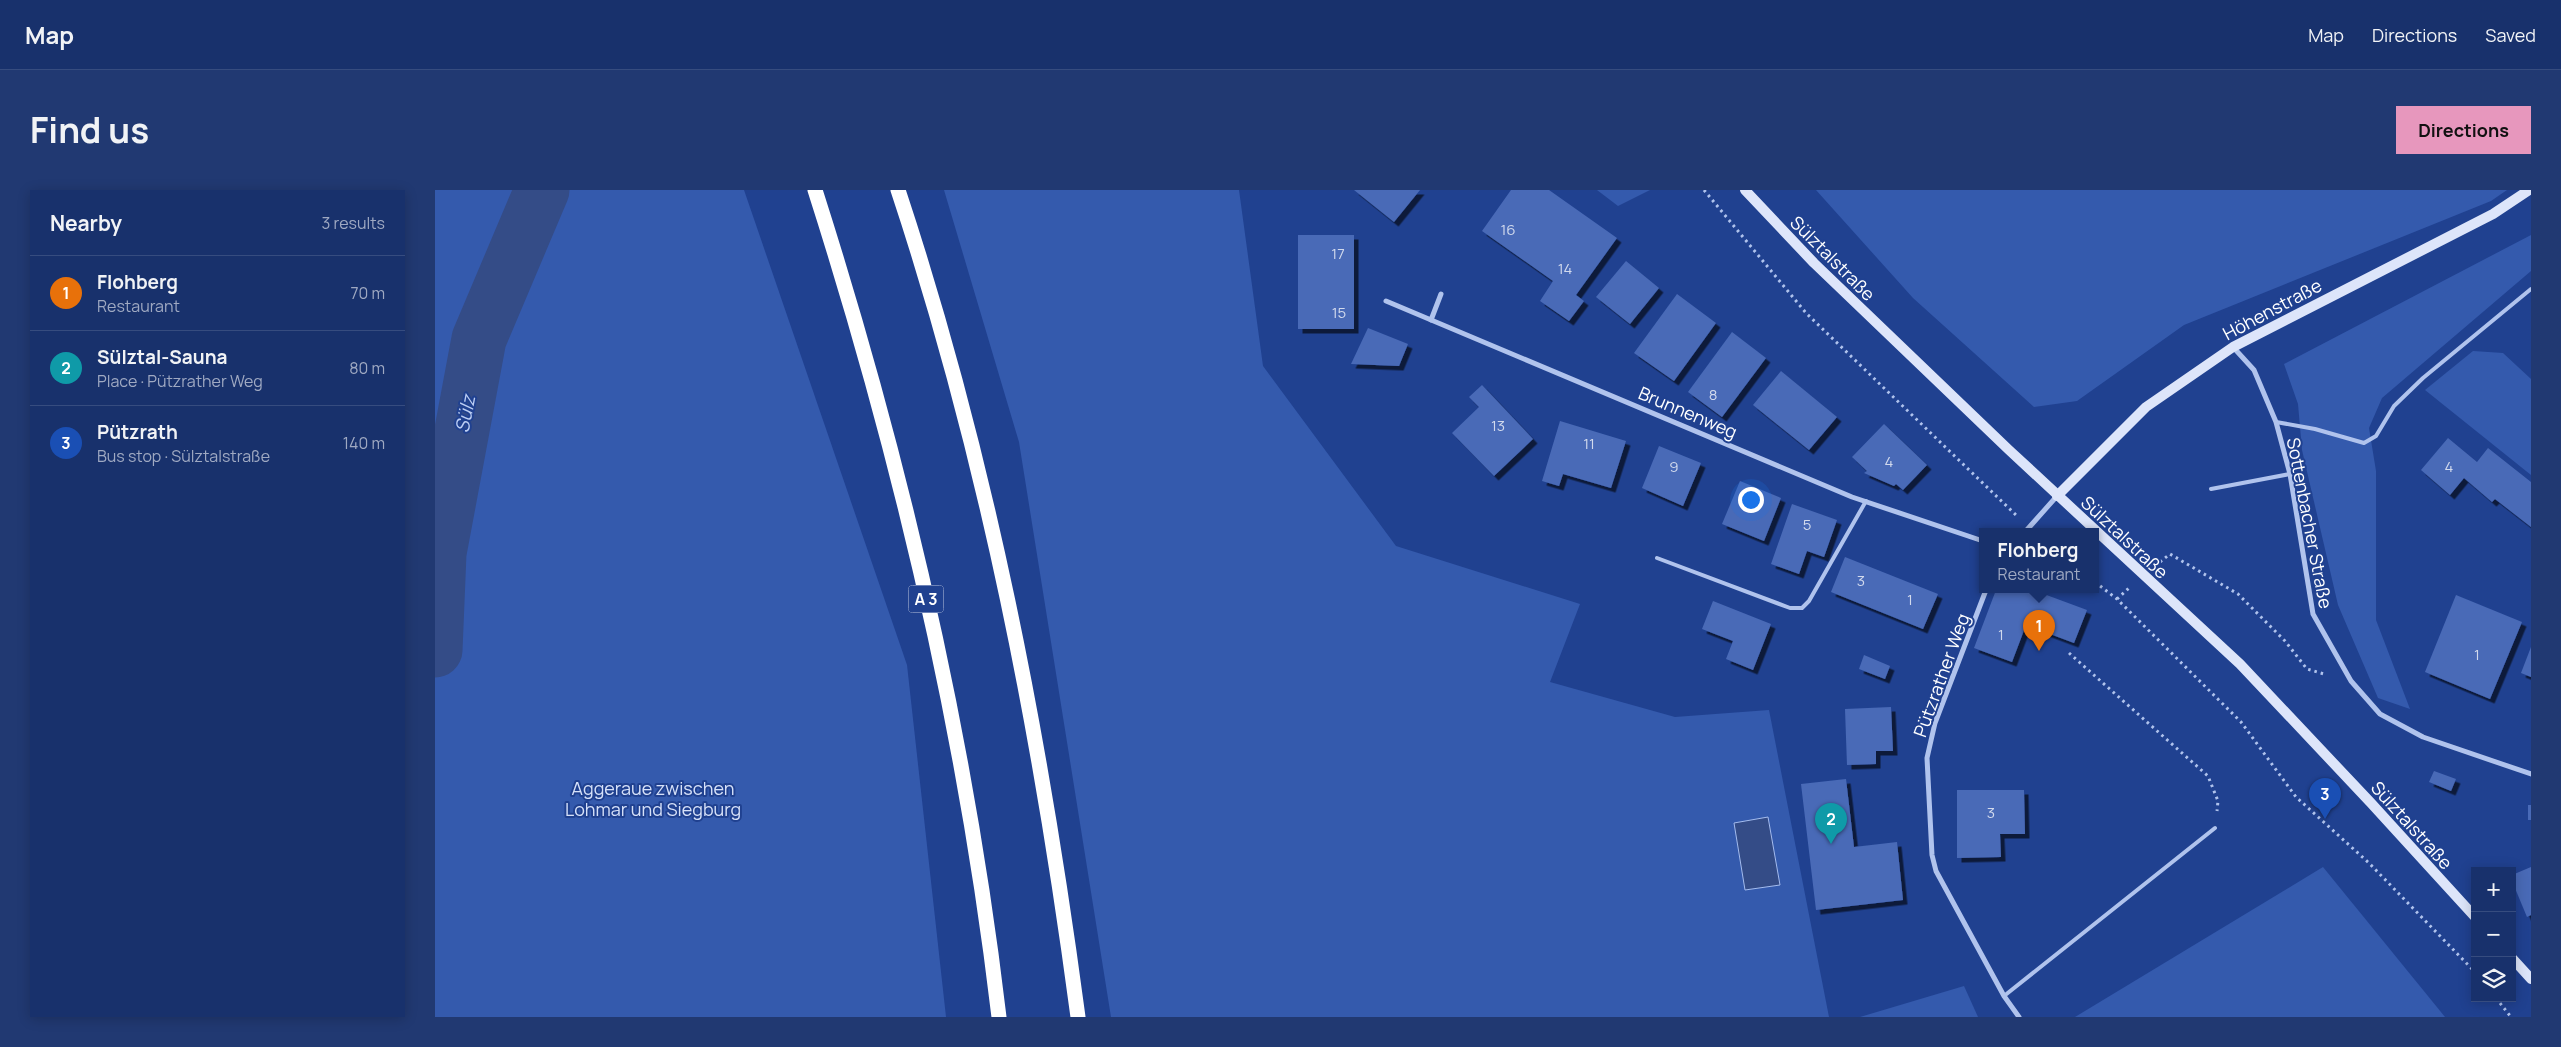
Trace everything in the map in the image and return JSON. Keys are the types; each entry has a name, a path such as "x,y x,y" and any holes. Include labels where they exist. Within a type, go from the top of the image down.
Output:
{"highway":[{"name":"A 3","path":"815,190 851,304 907,513 954,725 990,939 999,1017"},
{"path":"898,190 970,438 1019,652 1058,867 1078,1017"}],"main road":[{"name":"Sülztalstraße","path":"1745,190 1814,263 2091,528"},
{"name":"Höhenstraße","path":"2057,496 2146,407 2233,347 2493,214 2529,190"},
{"name":"Sülztalstraße","path":"2099,535 2239,664 2371,803 2471,913"},
{"path":"2516,962 2531,979"}],"street":[{"path":"1431,320 1441,294"},
{"name":"Brunnenweg","path":"1386,301 1865,501 1979,540"},
{"name":"Sottenbacher Straße","path":"2233,347 2255,370 2275,422 2290,474 2313,614 2351,681 2380,714 2423,737 2531,774"},
{"path":"2029,528 2057,496"},
{"name":"Pützrather Weg","path":"1985,593 1935,723 1927,758 1932,855 1936,871 2005,996 2019,1017"}],"lane":[{"path":"2275,422 2315,429 2364,443 2375,436 2394,406 2423,378 2531,289"},
{"path":"2211,489 2290,474"},
{"path":"1657,558 1790,608 1802,608 1809,601 1865,501"},
{"path":"2005,996 2215,828"}],"path":[{"path":"1704,190 1806,313 2025,528"},
{"path":"2117,599 2170,554 2238,594 2285,641 2307,669 2351,681"},
{"path":"2099,585 2117,599 2241,722 2296,797 2369,863 2471,968"},
{"path":"2069,654 2208,776 2218,801 2215,828"},
{"path":"2499,1002 2511,1017"}],"green space":[{"name":"Aggeraue zwischen Lohmar und Siegburg","path":"435,190 744,190 907,665 946,1017 435,1017"},
{"path":"944,190 1239,190 1263,366 1396,546 1580,604 1550,682 1675,717 1769,710 1829,1017 1111,1017 1019,442"},
{"path":"1597,190 1650,190 1618,206"},
{"path":"1816,190 2507,190 2491,201 2184,325 2077,401 2034,407 1913,298"},
{"path":"2531,235 2531,271 2382,398 2369,428 2376,471 2376,620 2410,709 2378,698 2338,605 2302,450 2298,404 2284,364"},
{"path":"2473,351 2503,353 2531,379 2531,475 2425,390"},
{"path":"2323,867 2445,1017 2075,1017"},
{"path":"1964,986 1978,1017 1860,1017"}],"shaded area":[{"path":"1768,817 1780,885 1745,890 1734,823"}],"building":[{"path":"1354,190 1420,190 1394,222"},
{"path":"1511,190 1549,190 1617,238 1576,295 1584,301 1569,321 1540,301 1553,281 1482,231"},
{"path":"1298,235 1354,235 1354,329 1298,329"},
{"path":"1626,261 1659,288 1630,324 1596,297"},
{"path":"1677,294 1716,323 1674,381 1634,353"},
{"path":"1368,328 1408,344 1399,366 1351,364"},
{"path":"1732,332 1766,358 1722,417 1688,392"},
{"path":"1781,371 1837,417 1809,450 1753,405"},
{"path":"1482,385 1533,439 1494,476 1452,433 1479,407 1469,397"},
{"path":"1560,421 1626,441 1611,488 1563,474 1559,486 1542,481"},
{"path":"1884,424 1927,465 1903,490 1896,484 1894,486 1864,473 1867,471 1852,457"},
{"path":"2448,438 2477,462 2488,448 2531,482 2531,527 2495,499 2492,502 2464,478 2450,495 2421,470"},
{"path":"1659,446 1701,463 1683,506 1642,488"},
{"path":"1740,481 1781,498 1764,541 1722,524"},
{"path":"1792,504 1837,520 1824,557 1807,551 1799,574 1771,564"},
{"path":"1845,557 1938,594 1923,629 1831,592"},
{"path":"1995,593 2041,593 2087,610 2074,643 2026,625 2012,662 1974,648"},
{"path":"2456,595 2522,622 2490,699 2425,672"},
{"path":"1713,601 1771,624 1753,670 1726,659 1733,641 1702,629"},
{"path":"2531,647 2531,677 2521,673"},
{"path":"1864,655 1890,666 1885,679 1859,669"},
{"path":"1891,707 1893,751 1876,751 1876,764 1847,765 1845,709"},
{"path":"2434,771 2456,779 2451,791 2429,782"},
{"path":"1846,779 1854,847 1897,842 1903,900 1816,910 1801,784"},
{"path":"1957,790 2024,790 2025,834 2000,834 2001,857 1957,858"},
{"path":"2528,805 2531,805 2531,820 2528,820"},
{"path":"2531,867 2531,915 2527,917 2516,891 2516,873"}],"waterway":[{"name":"Sülz","path":"435,650 439,553 479,339 542,190"}],"place":[{"name":"Flohberg","path":"2039,651"},
{"name":"Pützrath","path":"2325,819"},
{"name":"Sülztal-Sauna","path":"1831,844"}]}
